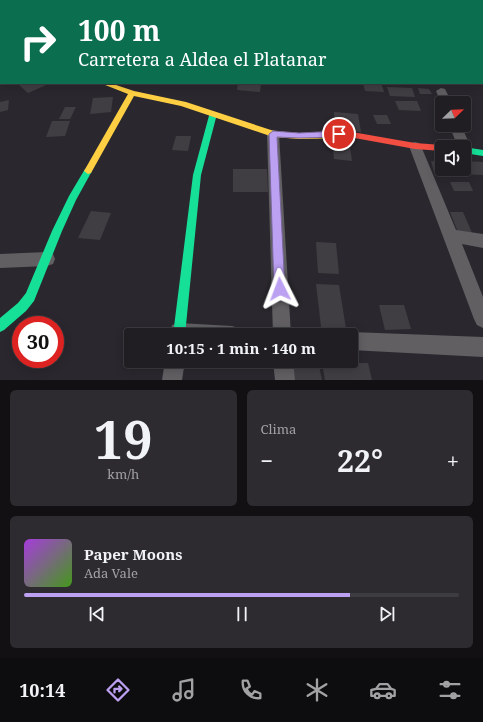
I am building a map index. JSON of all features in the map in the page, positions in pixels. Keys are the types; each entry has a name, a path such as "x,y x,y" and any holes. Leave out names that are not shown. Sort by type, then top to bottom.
{"street":[{"path":"106,84 132,93 183,104 273,134 299,136 339,134 415,146 435,147"},
{"path":"441,91 443,96"},
{"path":"0,326 22,307 30,296 72,199 132,93"},
{"path":"180,328 197,175 213,114"},
{"path":"273,134 282,328"},
{"path":"415,146 483,319"},
{"path":"471,151 483,153"},
{"path":"451,236 483,241"},
{"path":"0,261 47,259"},
{"path":"358,341 483,348"},
{"path":"172,380 174,368"},
{"path":"284,368 285,380"}],"building":[{"path":"18,84 46,85 28,93"},
{"path":"238,84 261,84 260,92 237,90"},
{"path":"363,84 381,84 384,92 365,91"},
{"path":"387,87 412,88 415,97 390,96"},
{"path":"418,88 429,89 432,94 420,94"},
{"path":"113,97 111,112 90,114 93,98"},
{"path":"9,100 8,110 0,112 0,102"},
{"path":"395,101 417,101 421,111 399,110"},
{"path":"65,107 76,107 70,119 59,119"},
{"path":"334,112 358,114 361,132 335,130"},
{"path":"373,115 387,115 391,124 377,124"},
{"path":"52,121 70,121 65,136 46,137"},
{"path":"176,136 191,136 188,151 172,150"},
{"path":"333,147 350,148 352,161 334,159"},
{"path":"431,161 435,161 434,172"},
{"path":"471,161 483,162 483,175 471,174"},
{"path":"233,169 267,169 268,192 233,192"},
{"path":"450,182 469,182 473,191 454,191"},
{"path":"91,211 111,213 100,240 78,238"},
{"path":"450,212 463,212 473,235 459,235"},
{"path":"316,242 336,243 339,274 318,273"},
{"path":"316,284 339,285 346,328 321,328"},
{"path":"379,305 404,305 411,329 385,330"},
{"path":"358,363 368,363 372,380 325,380 323,368 358,368"},
{"path":"288,368 319,368 322,380 290,380"}],"traffic: fast":[{"path":"180,328 197,175 213,114"},
{"path":"471,151 483,153"},
{"path":"0,326 22,307 30,297 57,231 72,199 88,171"}],"traffic: slow":[{"path":"106,84 132,93 183,104 273,134 299,136 352,135"},
{"path":"88,171 132,93"}],"traffic: jam":[{"path":"352,135 415,146 435,147"}],"route":[{"path":"280,289 273,134 288,136 339,134"}]}
